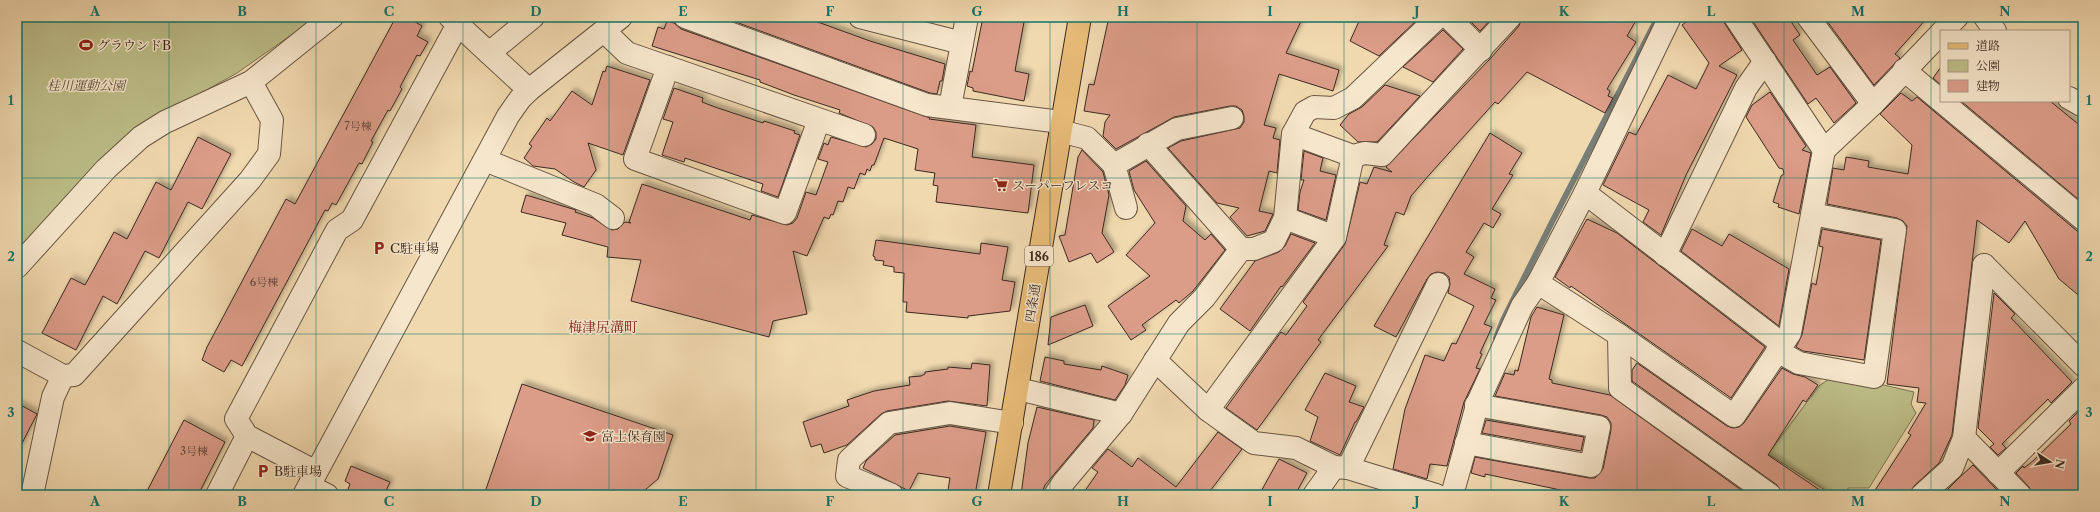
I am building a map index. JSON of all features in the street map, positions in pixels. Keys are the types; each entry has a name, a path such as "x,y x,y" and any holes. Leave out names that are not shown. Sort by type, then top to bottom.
{"main road":[{"name":"四条通","path":"999,495 1018,389 1060,127 1080,17"}],"street":[{"path":"17,267 106,168 141,137 165,122 251,82 332,17"},
{"path":"489,52 533,17"},
{"path":"529,90 454,21 352,220 337,230 236,419 247,436 314,487 508,116 520,99 529,90 620,17"},
{"path":"685,17 927,105 950,107 1060,127 1087,138 1114,165 1126,208"},
{"path":"860,17 962,43"},
{"path":"950,107 967,17"},
{"path":"1055,495 1063,483 1122,414 1179,323 1204,298 1242,249 1254,248 1274,241 1285,218 1293,134 1305,112 1314,107 1334,108 1353,98 1438,17"},
{"path":"1448,17 1481,50"},
{"path":"1293,134 1353,156 1365,153 1382,156 1510,17"},
{"path":"1452,495 1476,405 1522,306 1538,283 1670,17"},
{"path":"1735,17 1824,150"},
{"path":"1808,17 1873,104"},
{"path":"1944,30 1957,17"},
{"path":"1985,17 1993,30"},
{"path":"604,31 627,53 864,135"},
{"path":"1538,283 1619,335 1734,416 1790,333 1824,150 1873,104 1940,34"},
{"path":"1665,255 1746,88 1765,61"},
{"path":"668,67 636,159 785,213 819,120"},
{"path":"1904,70 1940,99"},
{"path":"17,351 63,376 74,375 250,180 269,154 272,120 251,82"},
{"path":"2070,99 2083,106"},
{"path":"1944,102 2081,213"},
{"path":"1114,165 1148,144 1177,129 1232,118"},
{"path":"1148,144 1242,249"},
{"path":"1208,410 1335,237 1353,156"},
{"path":"485,160 596,205 613,218"},
{"path":"1584,193 1665,255 1779,348 1799,362 1874,377 1895,230 1812,214"},
{"path":"1285,218 1335,237"},
{"path":"1922,495 1952,468 1964,438 1984,264 2083,365"},
{"path":"1314,495 1341,468 1438,284"},
{"path":"1619,335 1620,388 1770,495"},
{"path":"1155,360 1208,410 1254,443 1296,448 1341,468 1436,495"},
{"path":"32,495 53,397 63,376"},
{"path":"1018,389 1122,414"},
{"path":"1998,473 2083,389"},
{"path":"1466,443 1591,466 1599,427 1476,405"},
{"path":"892,495 847,476 849,460 889,423 950,413 1012,423"},
{"path":"217,495 247,436"},
{"path":"1964,438 2020,495"}],"green space":[{"name":"桂川運動公園","path":"17,17 317,17 237,73 135,130 17,259"},
{"path":"1836,374 1914,392 1911,404 1916,413 1869,488 1848,488 1847,495 1833,495 1768,454 1819,386"}],"building":[{"path":"396,17 407,17 422,26 417,36 428,42 420,56 417,55 400,87 402,89 390,111 388,110 371,141 373,142 362,164 359,163 336,205 332,203 328,211 325,210 242,366 231,360 224,372 202,360 207,347 286,199 295,204"},
{"path":"722,17 804,17 870,41 945,64 942,81 940,81 937,94 930,93"},
{"path":"983,17 1021,17 1020,21 1024,22 1015,71 1029,74 1024,101 973,91 973,88 967,86 970,71 972,72"},
{"path":"1109,17 1303,17 1286,53 1339,70 1333,91 1279,74 1264,125 1276,128 1273,138 1280,140 1277,173 1269,171 1259,211 1273,214 1265,231 1247,236 1230,217 1239,208 1217,203 1168,148 1181,141 1240,128 1244,122 1244,116 1242,110 1236,106 1174,117 1116,149 1103,136 1105,122 1110,115 1084,111 1089,84 1094,85"},
{"path":"1361,17 1415,17 1418,19 1379,56 1350,41"},
{"path":"1466,17 1493,17 1480,31"},
{"path":"1522,17 1638,17 1627,36 1636,42 1607,89 1610,91 1608,96 1613,98 1605,113 1527,72 1498,104 1495,102 1411,196 1404,215 1396,212 1384,245 1388,246 1318,340 1321,342 1257,430 1226,408 1281,332 1286,335 1307,306 1303,302 1345,244 1360,182 1367,184 1374,167 1392,172 1386,167 1490,59 1519,26"},
{"path":"1693,17 1723,17 1725,24 1742,50 1719,66 1737,75 1686,175 1661,235 1643,222 1649,210 1603,185 1629,132 1636,135 1668,75 1696,89 1709,63 1682,25"},
{"path":"1750,17 1788,17 1800,35 1793,40 1817,75 1830,67 1856,103 1834,123 1816,98 1808,104"},
{"path":"1824,17 1928,17 1895,54 1900,58 1874,85"},
{"path":"667,21 674,23 681,29 930,118 929,119 976,125 972,157 1034,165 1028,213 936,202 938,186 933,185 935,173 915,170 918,149 884,138 874,165 872,165 870,171 867,169 865,175 860,173 854,189 848,187 843,202 838,201 833,215 831,214 829,219 824,217 807,256 793,251 807,314 773,321 769,337 631,301 641,260 607,257 608,247 562,235 566,223 521,212 526,195 576,210 575,212 593,218 612,230 618,229 625,222 631,223 629,222 642,184 750,220 752,215 787,225 793,223 797,218 806,192 816,195 828,162 818,159 824,143 828,145 831,137 866,147 872,144 876,139 876,132 873,127 839,113 840,110 794,95 760,82 760,80 652,46 658,27 664,29"},
{"path":"1443,30 1463,49 1433,82 1403,67"},
{"path":"607,66 650,80 623,155 588,143 596,170 584,187 555,169 533,166 524,158 532,146 529,144 547,118 550,121 572,91 592,105 603,71 605,72"},
{"path":"1940,68 1940,84 1933,78"},
{"path":"1385,85 1420,96 1377,142 1358,142 1340,125 1349,114 1362,107"},
{"path":"674,88 703,98 702,102 715,107 763,123 764,121 795,131 794,133 800,135 778,197 761,191 763,184 685,158 684,162 662,155 673,122 663,119"},
{"path":"1770,92 1806,146 1802,150 1811,153 1799,214 1778,207 1779,204 1773,202 1781,176 1784,174 1783,169 1779,168 1746,117 1752,105"},
{"path":"1901,93 1912,101 1917,97 2083,236 2083,299 2059,279 2025,221 2009,243 1977,220 1952,435 1939,463 1914,486 1910,495 1872,495 1911,435 1908,433 1926,403 1917,402 1919,388 1887,384 1907,226 1903,221 1897,218 1827,204 1833,168 1844,170 1846,157 1869,161 1868,167 1908,174 1912,145 1880,114"},
{"path":"1962,102 2051,102 2083,128 2083,193 2078,199"},
{"path":"1490,133 1522,153 1509,174 1513,175 1492,209 1501,214 1493,228 1484,223 1466,252 1474,257 1464,274 1495,289 1491,298 1496,300 1484,324 1492,327 1480,353 1482,354 1476,368 1480,369 1464,402 1447,466 1430,464 1427,479 1393,469 1405,409 1425,355 1444,361 1452,343 1456,344 1474,306 1448,293 1450,284 1449,277 1444,273 1437,272 1431,274 1427,279 1396,337 1374,326"},
{"path":"198,137 231,154 202,209 188,202 159,258 145,251 117,304 103,296 76,350 42,333 71,278 85,285 114,232 127,239 156,182 171,190"},
{"path":"1082,150 1103,172 1109,195 1102,233 1114,252 1097,263 1091,253 1069,262 1059,236 1065,235 1078,157"},
{"path":"1304,151 1323,158 1320,171 1336,175 1326,220 1298,210 1300,192 1304,180 1301,180"},
{"path":"1146,161 1186,206 1183,221 1205,240 1211,234 1225,250 1193,291 1179,303 1176,300 1142,325 1146,330 1131,340 1108,306 1150,276 1126,255 1155,223 1134,190 1129,171"},
{"path":"1587,219 1617,233 1765,347 1731,398 1571,286 1570,288 1555,277"},
{"path":"1692,229 1722,246 1729,234 1789,269 1779,326 1681,251"},
{"path":"1822,229 1881,240 1864,360 1803,351 1796,347 1802,335 1812,283 1816,285 1823,247 1819,246"},
{"path":"1291,234 1315,243 1282,287 1281,286 1250,331 1220,309 1255,261 1279,252 1285,246"},
{"path":"876,240 980,254 981,243 1008,247 1002,280 1015,282 1010,311 968,316 968,318 906,312 907,302 903,302 904,273 894,272 894,267 883,265 884,261 875,260 875,257 873,256"},
{"path":"1994,293 2015,314 2011,318 2072,382 2051,403 2048,399 2002,444 2006,448 1998,455 1990,447 1994,444 1978,428"},
{"path":"1085,305 1093,326 1048,345 1051,317"},
{"path":"1537,307 1564,315 1549,379 1552,380 1552,383 1610,395 1748,495 1584,495 1485,474 1485,477 1471,473 1475,457 1589,478 1595,478 1603,469 1611,430 1611,423 1607,417 1495,396 1505,373 1514,375 1515,370 1518,371 1531,317"},
{"path":"1045,357 1064,361 1064,364 1101,370 1102,366 1128,375 1125,385 1115,400 1040,381"},
{"path":"972,363 990,365 987,406 948,401 887,411 881,414 847,445 824,453 821,444 811,447 803,422 849,406 847,400 874,391 910,385 909,377 921,376 925,374 925,372 948,369 948,367 971,369"},
{"path":"1637,363 1727,426 1733,428 1739,427 1744,423 1782,368 1793,374 1805,377 1818,385 1806,402 1803,400 1768,455 1827,495 1782,495 1777,485 1632,381 1632,370"},
{"path":"1325,373 1356,386 1349,402 1364,407 1355,422 1340,455 1310,441 1318,417 1305,410"},
{"path":"522,384 673,435 658,479 639,495 484,495"},
{"path":"17,403 37,414 17,453"},
{"path":"1037,407 1094,420 1093,428 1045,485 1041,495 1021,495 1028,443"},
{"path":"2083,407 2083,495 2032,495 2029,487 2016,473 2023,466 2024,468 2033,461 2071,424 2069,421"},
{"path":"184,420 225,442 198,495 145,495"},
{"path":"1486,420 1584,437 1581,451 1482,433"},
{"path":"950,426 986,432 975,495 953,495 954,491 948,490 950,478 918,473 909,491 863,468 866,461 895,435"},
{"path":"1218,432 1242,449 1207,495 1082,495 1098,472 1092,468 1108,449 1132,467 1138,458 1176,487"},
{"path":"1279,459 1307,473 1295,495 1259,495"},
{"path":"1973,465 2002,495 1942,495 1960,477"},
{"path":"351,466 390,482 384,495 346,495 350,484 345,481"}],"waterway":[{"path":"1496,338 1503,320 1552,222 1658,17"}],"place":[{"name":"グラウンドB","path":"86,45"},
{"name":"スーパーフレスコ","path":"1001,185"},
{"name":"C駐車場","path":"379,248"},
{"name":"富士保育園","path":"590,436"},
{"name":"B駐車場","path":"263,471"}],"district":[{"name":"梅津尻溝町","path":"603,327"}]}
